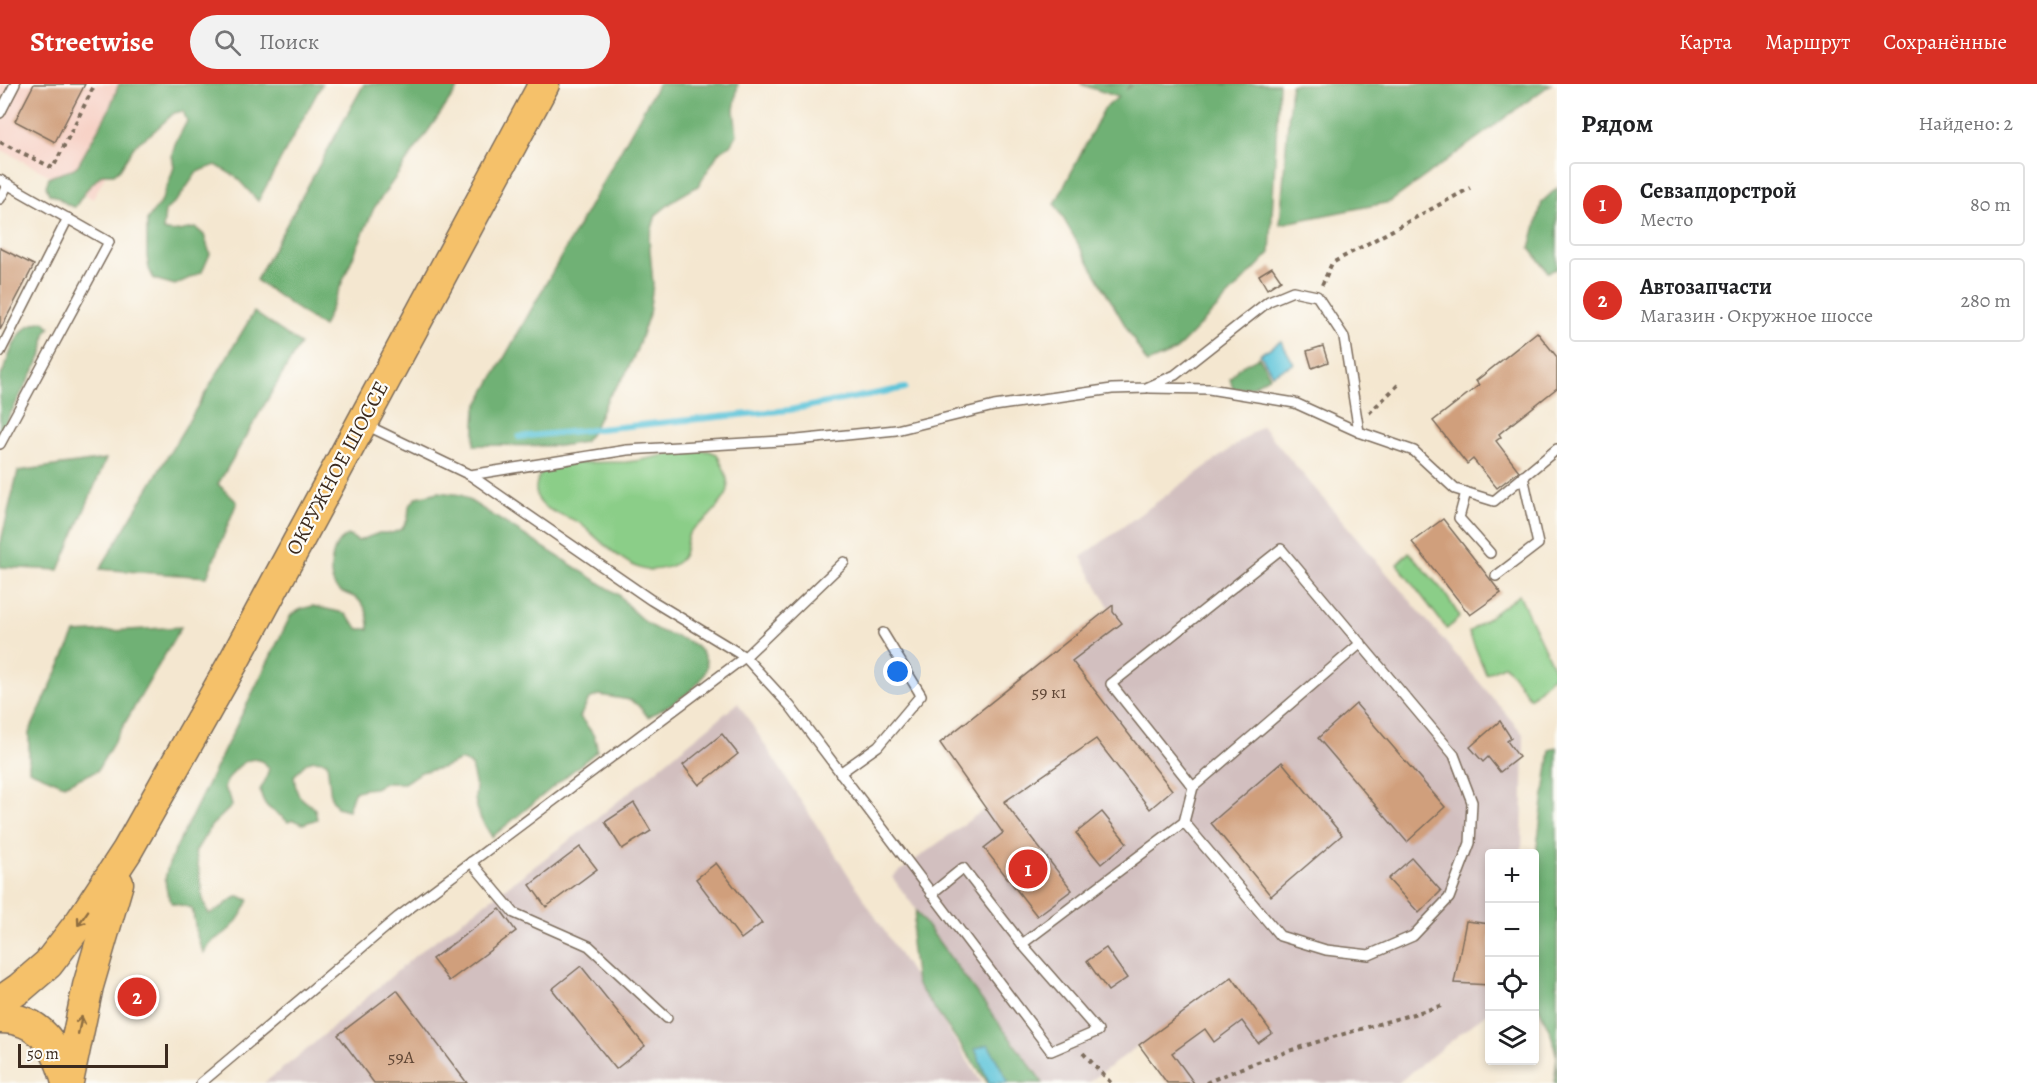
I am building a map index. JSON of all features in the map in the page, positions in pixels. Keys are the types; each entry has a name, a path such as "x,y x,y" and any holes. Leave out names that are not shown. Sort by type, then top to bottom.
{"main road":[{"name":"ОКРУЖНОЕ ШОССЕ","path":"0,1002 48,964 81,921 127,851 235,659 544,84"},
{"name":"ОКРУЖНОЕ ШОССЕ","path":"67,1082 88,987 127,851"},
{"name":"ОКРУЖНОЕ ШОССЕ","path":"0,1018 24,1021 44,1032 56,1051 67,1082"}],"lane":[{"path":"0,113 15,84"},
{"path":"0,199 4,182 110,242 0,444"},
{"path":"0,352 68,218"},
{"path":"1146,388 1175,375 1269,302 1293,291 1317,296 1344,337 1359,432"},
{"path":"470,475 627,450 797,440 896,430 994,406 1112,389 1146,388 1209,389 1295,403 1359,432 1414,452 1455,489 1494,501 1557,448"},
{"path":"361,423 470,475 651,600 746,657 790,706 930,894 1051,1051 1098,1031 1022,944 963,868 930,894"},
{"path":"1496,576 1538,544 1523,476"},
{"path":"1466,492 1459,518 1490,553"},
{"path":"1184,822 1280,936 1326,950 1369,955 1413,936 1449,898 1470,843 1472,802 1454,755 1281,549 1111,684 1193,787"},
{"path":"201,1083 398,917 746,657 844,562"},
{"path":"840,773 879,746 921,695 883,633"},
{"path":"1022,944 1184,822 1193,787 1361,643"},
{"path":"471,862 514,913 589,946 667,1018"}],"path":[{"path":"0,142 53,168 95,84"},
{"path":"1317,296 1332,263 1470,188"},
{"path":"1366,416 1398,385"},
{"path":"1206,1083 1324,1041 1442,1006"},
{"path":"1072,1042 1111,1083"}],"shaded area":[{"path":"0,84 152,84 93,199 0,149"},
{"path":"1262,426 1524,735 1522,849 1485,849 1485,1014 1398,1083 1167,1083 1139,1045 1088,1083 1044,1083 892,877 986,808 940,743 1109,607 1081,557"},
{"path":"738,703 982,1083 264,1083 305,1051 417,954 578,834"}],"green space":[{"path":"119,84 322,84 258,201 236,177 216,165 197,172 179,198 165,211 163,230 196,228 204,235 210,254 202,272 175,285 154,279 149,269 147,220 161,202 174,167 172,155 175,144 187,121 183,111 174,113 135,145 120,169 114,174 102,174 87,189 75,207 49,194 46,186 49,178 78,165 109,110"},
{"path":"364,84 461,84 374,208 323,327 256,280"},
{"path":"658,84 738,84 734,110 737,135 730,145 719,152 698,186 677,198 656,215 649,239 653,284 649,314 636,352 625,375 609,396 592,432 584,442 560,446 474,445 476,408"},
{"path":"1080,84 1131,84 1126,90 1134,84 1279,84 1270,253 1175,351 1147,363 1055,204 1104,109 1118,97"},
{"path":"1291,84 1551,84 1390,202 1280,224"},
{"path":"1557,188 1557,269 1548,272 1530,248 1542,202"},
{"path":"254,312 300,344 218,484 237,502 207,577 100,569"},
{"path":"44,321 50,327 45,334 43,353 0,433 0,378 20,335 34,323"},
{"path":"1259,357 1270,376 1252,387 1233,389 1230,379 1238,368"},
{"path":"693,450 717,454 727,478 728,489 709,516 690,532 682,558 668,567 648,570 631,564 613,552 581,524 546,507 537,496 536,484 539,476 552,467 595,462 626,462"},
{"path":"106,459 59,570 0,567 0,545 18,471"},
{"path":"439,492 461,495 619,595 648,624 694,645 706,660 706,670 701,680 692,690 648,717 639,706 630,700 599,695 589,699 580,717 594,736 597,751 492,837 479,816 471,765 461,760 442,768 421,772 404,783 384,783 375,788 354,792 348,810 337,807 331,797 327,762 311,761 294,776 298,793 315,809 317,819 303,824 293,820 288,822 267,807 260,790 269,768 262,761 255,759 243,763 233,772 224,788 230,797 232,806 211,826 195,852 203,899 209,914 239,896 249,900 236,922 229,930 210,943 204,953 197,937 192,908 172,903 168,895 165,882 167,869 291,615 313,606 344,613 359,629 369,629 364,606 354,597 337,589 332,579 331,567 337,544 348,535 358,541 379,533 392,533 402,529 408,519 409,506 417,497"},
{"path":"1409,552 1444,592 1460,617 1447,629 1397,564"},
{"path":"1519,595 1556,673 1530,698 1505,665 1486,674 1469,632"},
{"path":"181,627 97,771 64,785 29,770 29,733 75,633"},
{"path":"1557,747 1557,1057 1551,1034 1539,1008 1539,849 1537,849 1550,750"},
{"path":"916,911 1043,1083 988,1083 916,983 911,942"},
{"path":"1557,1057 1557,1083 1554,1083"}],"water":[{"path":"1281,341 1294,364 1272,374 1260,354"},
{"path":"988,1044 1009,1083 989,1083 975,1049"}],"building":[{"path":"34,84 85,84 55,142 15,121"},
{"path":"0,248 34,265 0,330"},
{"path":"1272,267 1281,280 1267,289 1259,275"},
{"path":"1537,332 1557,357 1557,388 1499,434 1501,437 1496,441 1519,471 1497,488 1473,459 1467,464 1433,421 1479,385 1476,381"},
{"path":"1323,346 1328,362 1312,368 1307,351"},
{"path":"1443,519 1501,593 1470,615 1412,542"},
{"path":"1113,605 1113,612 1122,623 1072,661 1172,790 1150,809 1096,739 1004,802 1072,890 1037,916 984,848 1003,833 940,743"},
{"path":"1356,704 1445,807 1407,842 1318,738"},
{"path":"1500,721 1511,738 1507,741 1519,757 1500,772 1488,757 1483,762 1470,747"},
{"path":"722,734 738,754 699,785 683,765"},
{"path":"1282,762 1342,835 1271,896 1211,823"},
{"path":"634,803 651,831 622,849 605,822"},
{"path":"1102,812 1127,843 1101,864 1076,833"},
{"path":"580,847 597,869 546,907 530,885"},
{"path":"1412,858 1441,891 1419,913 1388,879"},
{"path":"716,863 762,923 741,939 696,879"},
{"path":"500,909 516,931 449,981 432,959"},
{"path":"1466,921 1485,923 1485,985 1454,983"},
{"path":"1106,948 1127,978 1108,991 1087,961"},
{"path":"581,966 645,1046 616,1069 552,989"},
{"path":"1232,977 1272,1033 1258,1043 1242,1021 1214,1042 1205,1029 1172,1053 1194,1083 1167,1083 1139,1045"},
{"path":"397,990 467,1083 374,1083 338,1035"}],"waterway":[{"path":"519,437 789,410 905,388"}],"place":[{"name":"Севзапдорстрой","path":"1028,869"},
{"name":"Автозапчасти","path":"137,997"}]}
